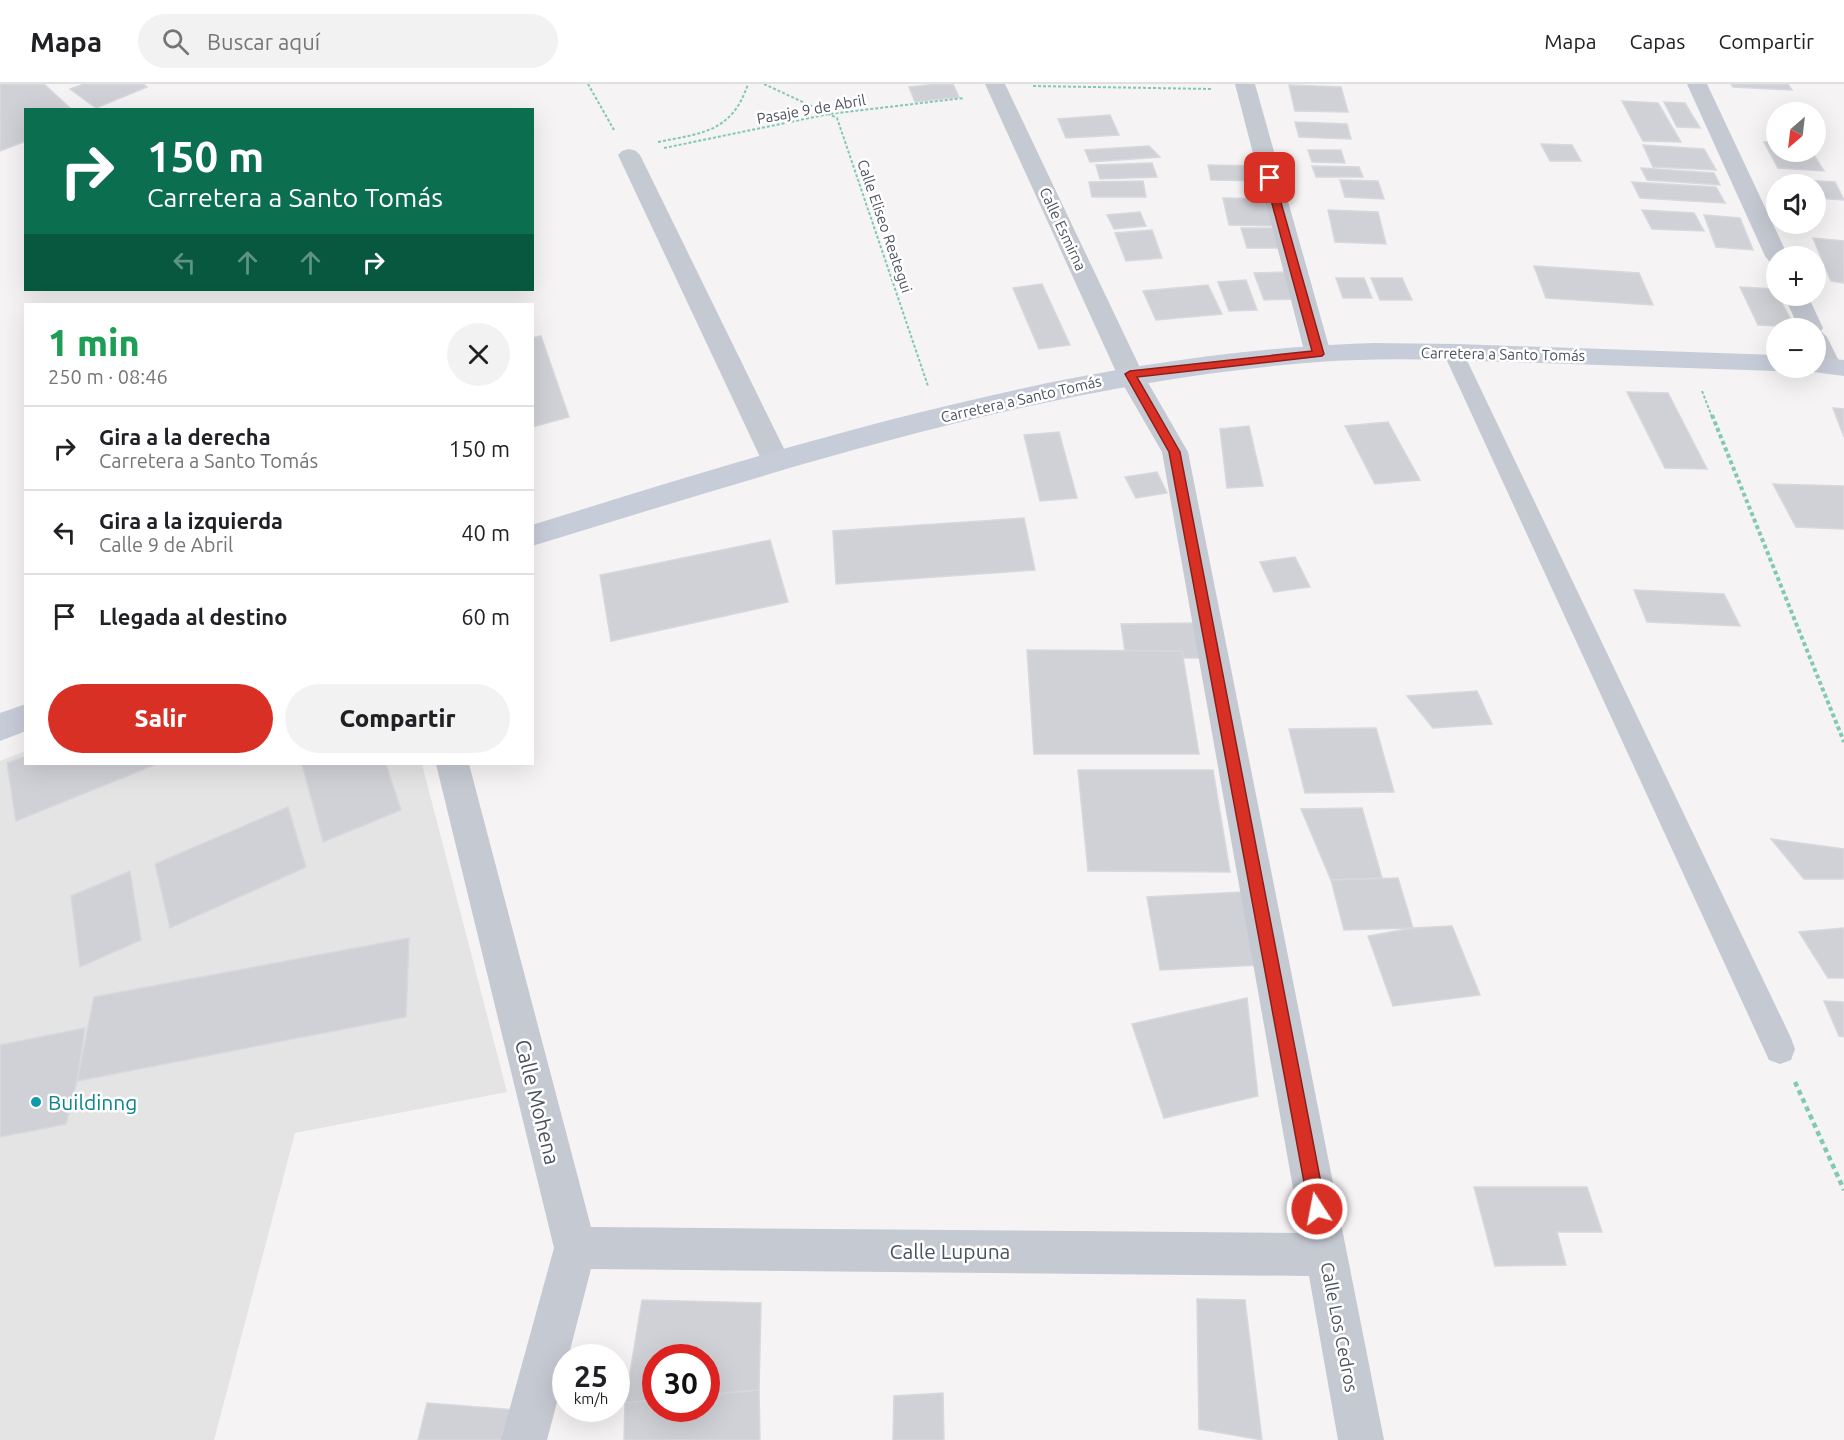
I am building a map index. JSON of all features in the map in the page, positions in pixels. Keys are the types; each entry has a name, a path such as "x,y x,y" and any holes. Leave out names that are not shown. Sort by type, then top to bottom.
{"street":[{"path":"1697,84 1773,246"},
{"path":"1245,87 1318,354"},
{"name":"Calle Esmirna","path":"997,88 1130,374"},
{"path":"627,152 775,459"},
{"name":"Carretera a Santo Tomás","path":"534,535 775,459 1014,399 1130,374 1318,354 1453,352 1766,363"},
{"name":"Calle Los Cedros","path":"1130,374 1175,452 1361,1440"},
{"path":"0,727 24,718"},
{"name":"Calle Mohena","path":"452,765 575,1248 524,1440"},
{"name":"Calle Lupuna","path":"575,1248 1326,1255"}],"lane":[{"path":"1453,352 1779,1049"}],"path":[{"path":"588,84 627,152 710,131 727,123 745,95 748,84"},
{"path":"764,84 829,114"},
{"name":"Pasaje 9 de Abril","path":"627,152 829,114 997,88 1245,87"},
{"name":"Calle Eliseo Reategui","path":"829,114 837,118 939,418"},
{"path":"1690,360 1844,742"},
{"path":"1779,1049 1844,1190"}],"shaded area":[{"path":"24,751 24,765 422,765 507,1092 295,1133 214,1440 0,1440 0,761"}],"building":[{"path":"0,84 44,84 70,108 24,108 24,142 0,151"},
{"path":"84,84 143,84 147,87 96,108 70,89"},
{"path":"953,84 959,97 915,102 909,87"},
{"path":"1731,84 1788,84 1792,90 1733,87"},
{"path":"1289,85 1341,87 1348,112 1295,111"},
{"path":"1622,101 1658,103 1681,142 1643,141"},
{"path":"1664,102 1685,103 1700,128 1677,127"},
{"path":"1110,115 1119,135 1066,138 1058,119"},
{"path":"1295,122 1347,124 1351,139 1299,137"},
{"path":"1541,144 1572,145 1581,161 1550,161"},
{"path":"1643,145 1704,149 1716,170 1653,167"},
{"path":"1149,146 1160,157 1090,162 1085,150"},
{"path":"1308,150 1341,150 1345,163 1312,162"},
{"path":"1775,162 1818,162 1824,171 1778,168"},
{"path":"1152,163 1157,177 1100,179 1096,165"},
{"path":"1208,165 1270,166 1274,181 1211,180"},
{"path":"1312,166 1359,167 1363,177 1316,177"},
{"path":"1641,168 1714,173 1720,185 1647,180"},
{"path":"1340,180 1378,181 1384,199 1345,197"},
{"path":"1143,181 1146,197 1092,197 1089,182"},
{"path":"1632,182 1716,187 1725,203 1640,198"},
{"path":"1826,182 1835,182 1844,200 1826,199"},
{"path":"1223,198 1278,199 1285,226 1229,225"},
{"path":"1328,210 1378,212 1386,244 1335,242"},
{"path":"1642,210 1694,213 1704,231 1652,229"},
{"path":"1140,212 1146,226 1114,229 1107,215"},
{"path":"1704,215 1740,218 1753,250 1716,247"},
{"path":"1241,228 1284,228 1291,248 1247,248"},
{"path":"1152,230 1162,258 1126,261 1115,233"},
{"path":"1813,238 1844,241 1844,283 1831,281 1826,269 1826,246 1816,246"},
{"path":"1534,266 1639,273 1653,305 1546,298"},
{"path":"1287,272 1297,299 1264,300 1254,273"},
{"path":"1336,278 1364,278 1372,298 1343,298"},
{"path":"1371,278 1402,278 1412,300 1380,300"},
{"path":"1246,280 1257,310 1229,311 1218,282"},
{"path":"1042,284 1070,345 1039,349 1013,288"},
{"path":"1208,285 1222,314 1156,320 1143,291"},
{"path":"1740,287 1766,289 1766,306 1783,306 1790,318 1766,318 1766,325 1758,325"},
{"path":"541,336 569,417 534,426 534,338"},
{"path":"1627,392 1668,393 1707,469 1665,468"},
{"path":"1833,408 1844,409 1844,437"},
{"path":"1388,422 1420,480 1375,484 1345,426"},
{"path":"1249,426 1263,486 1227,488 1220,429"},
{"path":"1059,432 1077,498 1040,501 1024,435"},
{"path":"1157,472 1167,493 1136,498 1125,477"},
{"path":"1773,484 1844,486 1844,529 1796,527"},
{"path":"1024,518 1035,570 836,584 833,531"},
{"path":"770,540 788,602 611,641 600,575"},
{"path":"1295,557 1310,587 1274,592 1260,562"},
{"path":"1634,590 1724,594 1740,626 1647,622"},
{"path":"1195,623 1202,658 1126,658 1121,624"},
{"path":"1027,650 1182,651 1199,754 1034,754"},
{"path":"1477,691 1492,724 1433,728 1407,696"},
{"path":"1376,728 1394,792 1305,793 1289,729"},
{"path":"24,757 24,765 155,765 16,821 7,763"},
{"path":"302,765 386,765 401,810 323,842"},
{"path":"1078,770 1213,770 1230,872 1088,871"},
{"path":"288,807 306,867 170,928 155,864"},
{"path":"1362,808 1382,878 1331,880 1301,809"},
{"path":"1771,839 1844,849 1844,879 1804,879"},
{"path":"130,871 141,940 80,967 71,896"},
{"path":"1398,878 1413,928 1344,930 1331,880"},
{"path":"1242,892 1259,965 1160,970 1147,897"},
{"path":"1452,926 1480,995 1393,1006 1368,936 1413,928"},
{"path":"1844,928 1844,978 1828,978 1799,932"},
{"path":"409,938 406,1017 77,1081 94,997"},
{"path":"1247,998 1258,1096 1164,1118 1132,1024"},
{"path":"1824,1001 1844,1002 1844,1037 1839,1036"},
{"name":"Buildinng","path":"85,1028 77,1081 66,1124 0,1137 0,1045"},
{"path":"1474,1187 1587,1187 1602,1232 1557,1232 1566,1265 1495,1266"},
{"path":"1197,1299 1245,1300 1262,1440 1199,1429"},
{"path":"642,1300 761,1303 759,1390 720,1394 720,1344 642,1344 642,1401 630,1403 630,1373"},
{"path":"759,1390 760,1440 624,1440 624,1422 630,1422 630,1403 642,1401 642,1422 720,1422 720,1394"},
{"path":"943,1393 944,1440 893,1440 894,1396"},
{"path":"427,1403 517,1410 510,1440 418,1440"}],"place":[{"name":"Buildinng","path":"36,1102"}],"route":[{"path":"1270,178 1318,354 1130,374 1175,452 1317,1209"}]}
